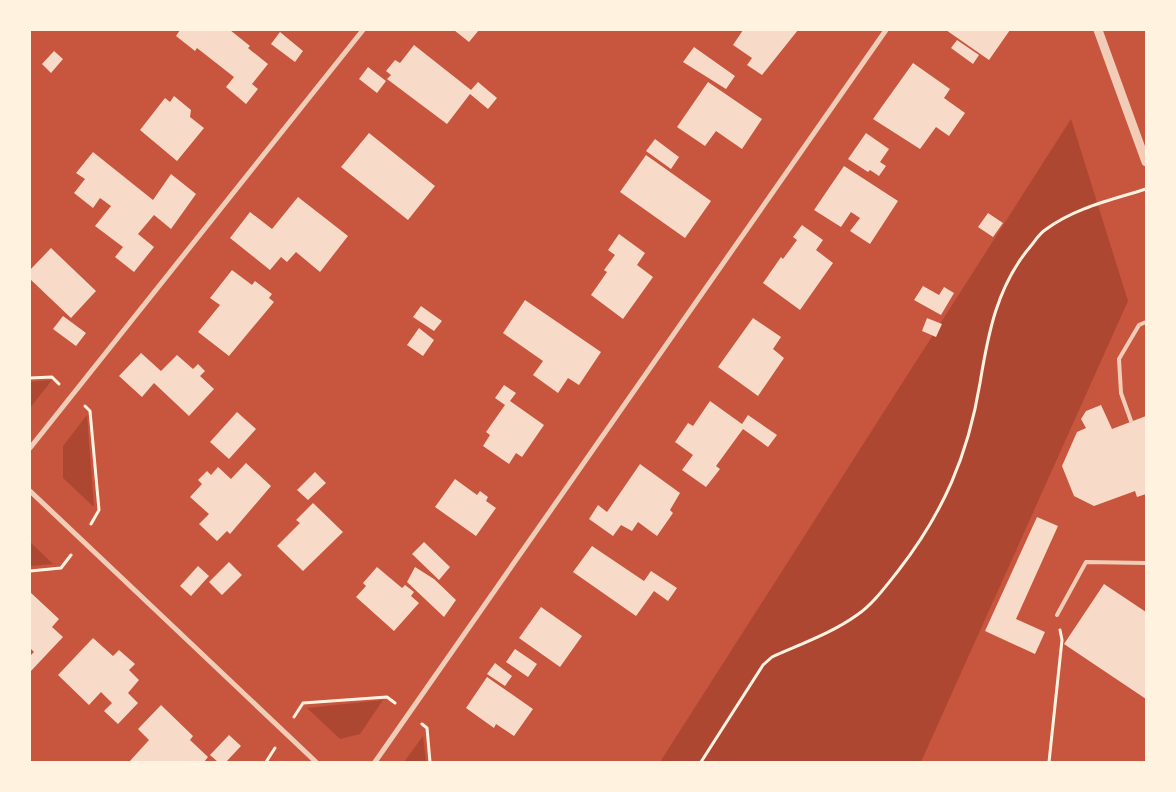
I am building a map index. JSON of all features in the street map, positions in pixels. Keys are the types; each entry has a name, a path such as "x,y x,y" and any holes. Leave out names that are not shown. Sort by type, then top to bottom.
{"street":[{"path":"30,448 363,30"},
{"path":"375,762 886,30"},
{"path":"1098,30 1146,162"},
{"path":"30,491 316,762"}],"lane":[{"path":"1131,422 1121,393 1119,359 1139,325 1146,322"},
{"path":"1057,615 1086,562 1146,563"}],"path":[{"path":"701,762 763,665 772,657 843,625 859,614 893,578 931,526 954,479 965,447 993,314 1007,282 1023,254 1044,230 1074,212 1146,189"},
{"path":"30,570 61,568 82,540 99,510 90,410"},
{"path":"1049,762 1062,640 1057,615"},
{"path":"266,762 303,703 386,697 427,728 430,762"}],"shaded area":[{"path":"1071,119 1128,301 921,762 660,762"},
{"path":"52,380 30,408 30,382"},
{"path":"87,415 94,507 63,478 63,446"},
{"path":"30,542 53,564 30,566"},
{"path":"383,700 360,734 340,739 307,708"},
{"path":"423,736 426,762 404,762"}],"building":[{"path":"180,30 230,30 268,64 252,84 258,89 246,104 226,87 234,77 197,48 195,51 176,36"},
{"path":"454,30 479,30 469,42"},
{"path":"743,30 798,30 762,75 747,65 752,58 733,45"},
{"path":"946,30 1010,30 989,60"},
{"path":"280,32 303,51 295,62 271,44"},
{"path":"957,40 979,55 973,64 951,48"},
{"path":"414,45 471,90 478,82 497,98 488,109 470,94 447,124 387,79 391,75 386,71 395,60 400,63"},
{"path":"694,47 735,76 726,89 683,62"},
{"path":"54,51 63,59 51,73 42,64"},
{"path":"913,63 950,89 944,98 965,113 949,136 936,127 920,149 873,119"},
{"path":"368,67 386,81 377,93 359,79"},
{"path":"708,82 762,119 742,149 716,131 705,146 677,127"},
{"path":"174,96 191,110 190,117 204,128 177,161 140,130 165,98 170,102"},
{"path":"369,133 435,186 408,220 341,167"},
{"path":"866,133 889,149 880,162 886,166 879,176 870,170 868,172 848,159"},
{"path":"655,139 679,157 671,169 646,151"},
{"path":"93,152 153,200 171,174 196,194 171,229 154,215 138,234 154,247 134,272 115,257 123,247 95,226 111,206 100,198 93,208 74,193 85,179 76,173"},
{"path":"646,155 711,201 685,238 620,192"},
{"path":"844,166 898,201 870,244 850,231 860,218 851,212 841,227 814,210"},
{"path":"298,197 348,236 320,272 296,252 287,262 281,257 270,270 230,238 250,212 272,229"},
{"path":"988,213 1003,223 993,237 978,227"},
{"path":"802,225 823,240 816,250 833,263 800,310 763,283 781,257 783,259 797,240 793,237"},
{"path":"619,234 645,253 637,265 653,277 623,319 591,295 607,272 604,270 615,255 608,250"},
{"path":"51,248 96,291 71,318 30,279 30,270"},
{"path":"232,270 252,285 255,281 272,294 269,298 274,302 229,356 198,332 220,305 210,298"},
{"path":"923,286 939,295 944,287 954,293 941,315 914,300"},
{"path":"525,300 601,352 579,385 568,378 558,393 533,375 543,361 503,333"},
{"path":"421,306 442,321 434,331 413,317"},
{"path":"63,316 86,333 76,346 53,329"},
{"path":"753,318 781,337 773,349 784,358 758,396 718,367"},
{"path":"927,318 942,324 936,337 922,331"},
{"path":"419,328 434,340 423,356 407,345"},
{"path":"141,353 161,371 177,355 193,369 198,364 205,371 200,376 214,389 189,416 154,383 142,397 119,376"},
{"path":"504,385 516,393 510,401 544,425 522,457 516,453 509,464 483,446 490,435 486,432 505,405 495,398"},
{"path":"710,401 742,424 748,415 777,435 768,447 743,429 716,466 720,469 706,487 682,470 693,455 675,442 688,423 693,426"},
{"path":"1101,405 1112,429 1146,416 1146,494 1137,497 1135,491 1094,506 1074,496 1062,466 1077,432 1086,428 1081,419 1086,411"},
{"path":"237,412 256,429 229,459 210,442"},
{"path":"246,463 271,486 230,534 227,531 217,541 199,524 209,514 190,497 202,484 198,480 207,471 211,475 218,467 231,479"},
{"path":"640,464 680,493 670,510 673,513 657,536 638,522 632,531 621,525 613,536 589,519 598,505 607,512"},
{"path":"315,472 326,483 308,500 297,490"},
{"path":"455,479 477,495 480,491 488,497 486,501 496,508 476,536 435,507"},
{"path":"313,503 343,532 303,571 277,546 300,523 296,520"},
{"path":"1037,517 1058,526 1016,619 1045,632 1035,654 985,631"},
{"path":"424,542 450,567 439,580 412,554"},
{"path":"592,546 644,581 651,571 677,588 668,601 654,591 636,616 573,572"},
{"path":"229,562 242,575 222,595 209,582"},
{"path":"198,566 209,576 191,596 180,586"},
{"path":"377,567 402,588 405,585 414,592 411,596 419,603 394,631 356,597 366,586 363,583"},
{"path":"415,567 434,579 456,600 444,617 407,582"},
{"path":"1104,584 1146,612 1146,699 1064,644"},
{"path":"30,592 59,619 52,627 63,637 30,672 30,656 34,652 30,648"},
{"path":"541,607 582,636 560,667 519,638"},
{"path":"93,638 113,656 119,650 135,664 129,670 139,680 128,693 138,703 118,724 104,711 112,703 101,692 89,705 58,675"},
{"path":"515,649 537,664 528,677 506,662"},
{"path":"495,663 512,676 505,686 487,674"},
{"path":"487,677 533,709 514,736 496,724 494,728 466,708"},
{"path":"161,705 193,736 190,740 208,757 204,762 129,762 149,740 138,729"},
{"path":"229,735 241,746 226,762 218,762 210,755"}]}
